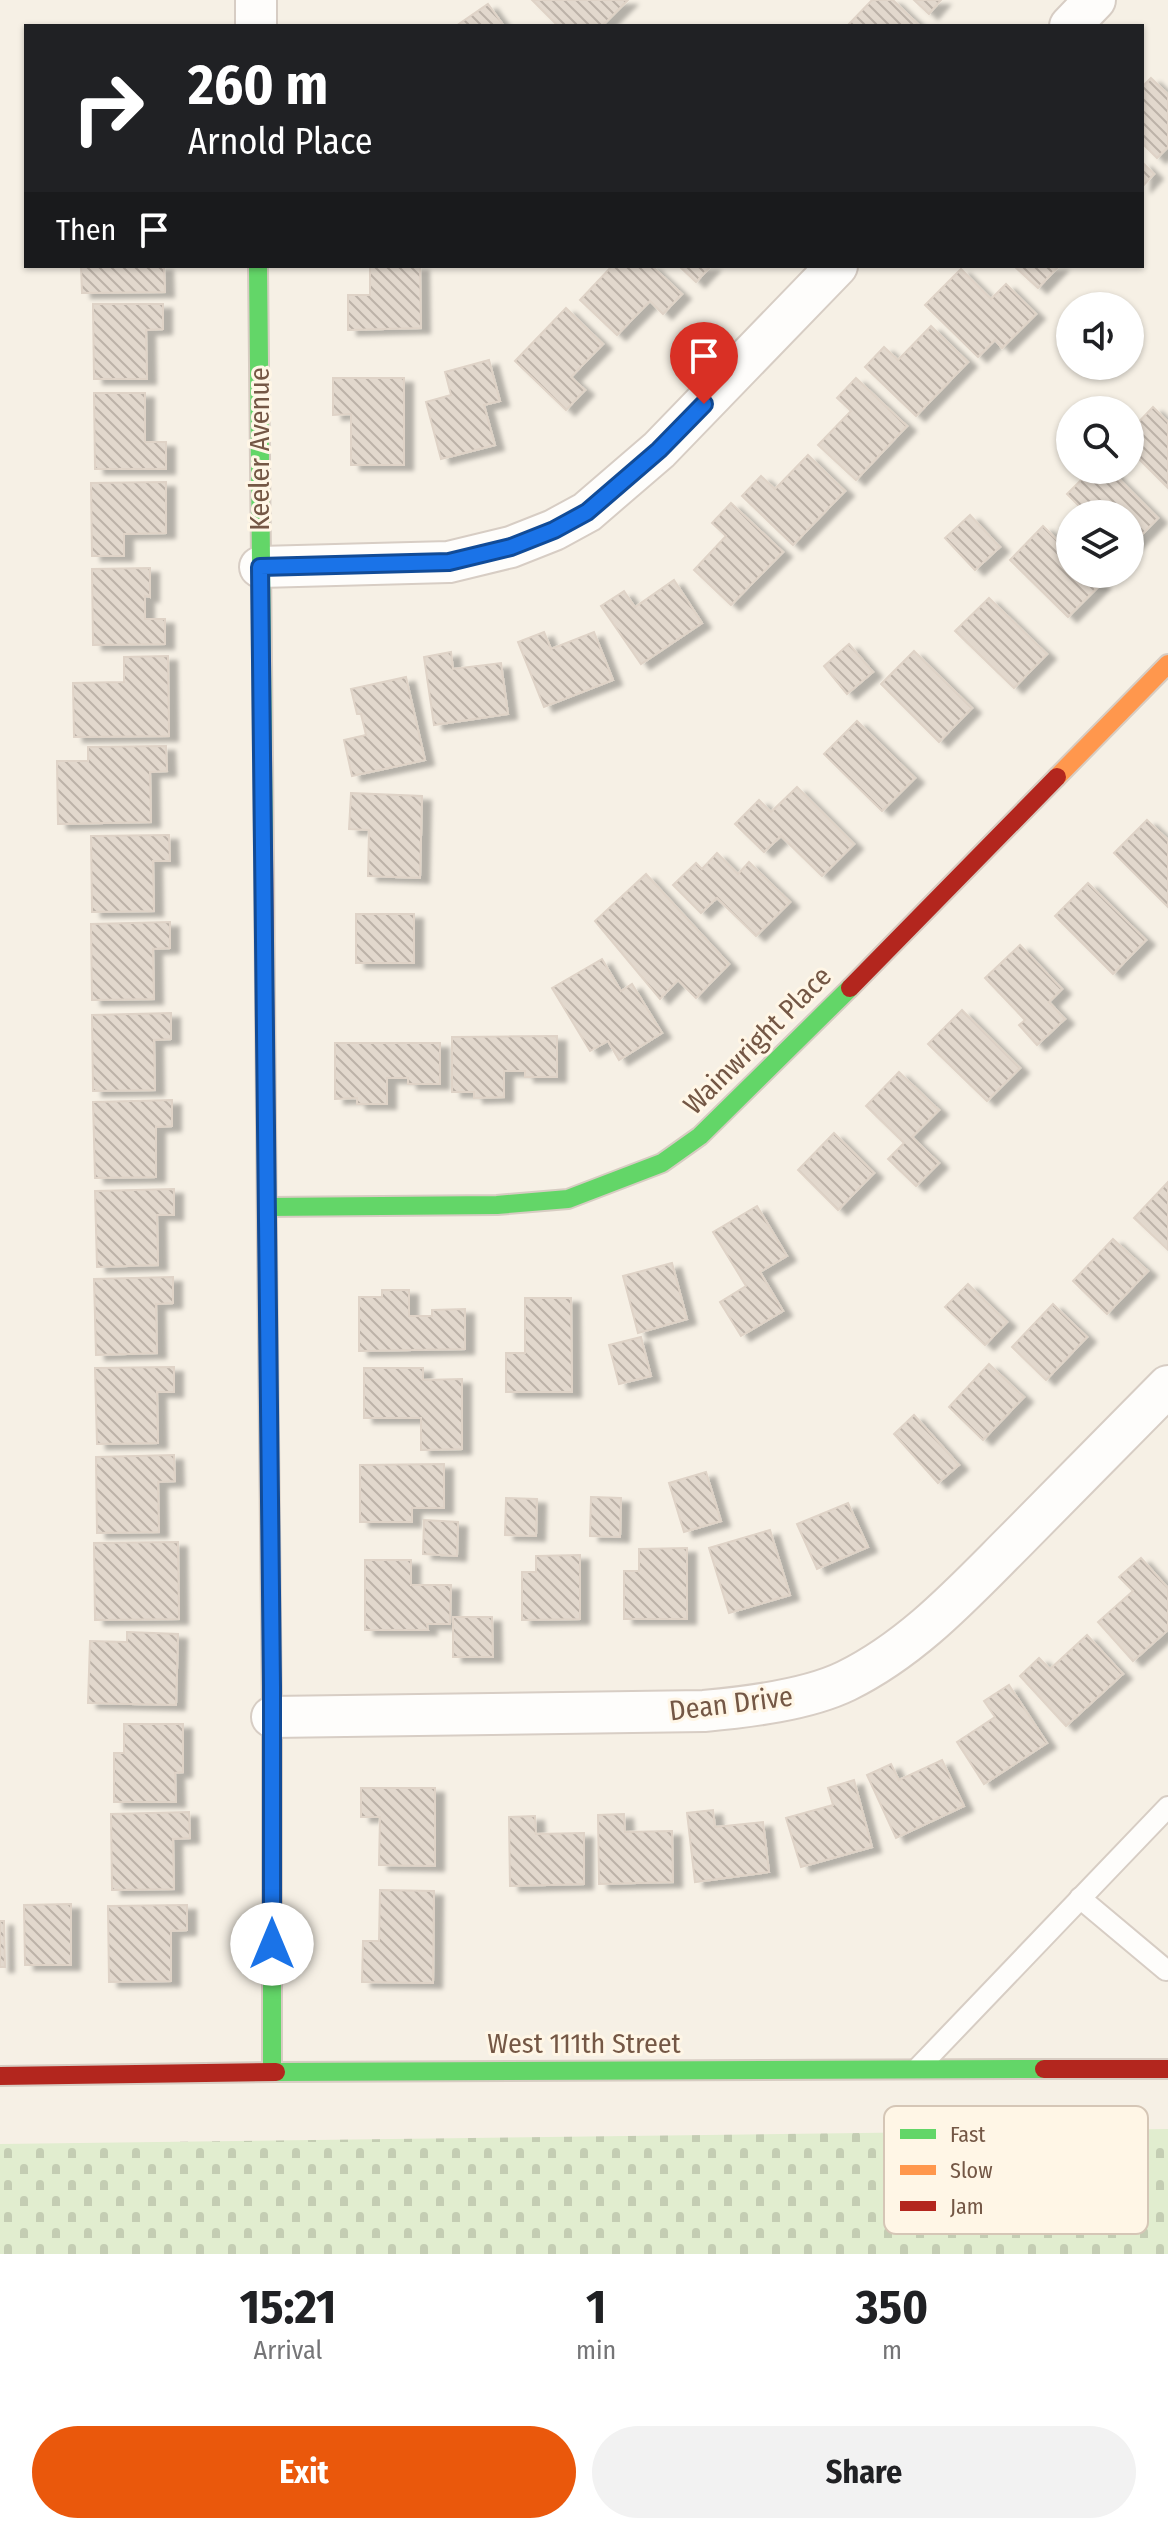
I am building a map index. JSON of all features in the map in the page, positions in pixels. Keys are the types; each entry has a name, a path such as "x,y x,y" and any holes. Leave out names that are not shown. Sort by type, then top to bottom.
{"street":[{"path":"256,0 256,24"},
{"path":"1072,24 1095,0"},
{"name":"Keeler Avenue","path":"258,268 272,1717 272,2072"},
{"path":"260,567 449,562 511,547 554,530 587,512 659,450 835,268"},
{"name":"Wainwright Place","path":"267,1207 497,1205 568,1199 662,1163 700,1136 796,1043 1168,664"},
{"name":"Dean Drive","path":"272,1717 704,1711 793,1698 845,1682 892,1654 937,1619 1168,1386"},
{"name":"West 111th Street","path":"0,2076 1168,2069"}],"lane":[{"path":"916,2070 1080,1898 1163,1821"},
{"path":"1080,1898 1166,1970"}],"green space":[{"path":"1148,2129 1168,2129 1168,2254 0,2254 0,2144 884,2133 884,2234 1148,2234"}],"building":[{"path":"532,0 628,0 604,24 556,24"},
{"path":"872,0 893,0 918,24 849,24"},
{"path":"914,0 941,0 929,14"},
{"path":"488,4 503,24 459,24"},
{"path":"1151,78 1168,94 1168,147 1157,158 1144,145 1144,85"},
{"path":"1144,164 1154,174 1144,185"},
{"path":"81,268 164,268 165,292 82,293"},
{"path":"370,268 420,268 421,328 348,330 348,295 370,295"},
{"path":"610,268 654,268 682,294 663,314 650,301 617,335 580,300"},
{"path":"681,268 709,268 696,282"},
{"path":"1016,268 1057,268 1038,288"},
{"path":"961,269 991,299 1006,284 1036,314 1002,348 995,340 978,357 925,305"},
{"path":"93,304 163,304 163,329 146,330 147,379 94,379"},
{"path":"566,308 603,344 571,377 585,390 566,410 515,361"},
{"path":"931,326 968,362 916,416 865,367 884,347 898,360"},
{"path":"489,360 500,401 484,405 495,445 441,459 426,402 451,395 445,372"},
{"path":"333,378 404,378 404,465 351,465 351,414 333,415"},
{"path":"856,378 907,426 856,480 818,445 851,411 837,398"},
{"path":"94,393 145,393 145,442 166,442 166,469 95,469"},
{"path":"1153,407 1168,422 1168,488 1144,464 1144,416"},
{"path":"808,455 845,491 793,545 742,496 761,476 775,489"},
{"path":"166,482 166,533 124,534 124,556 92,556 91,483"},
{"path":"1077,484 1124,484 1140,500 1073,500 1067,494"},
{"path":"731,503 783,552 731,605 694,570 726,536 712,523"},
{"path":"1144,504 1158,518 1144,532"},
{"path":"970,515 1000,547 975,570 945,538"},
{"path":"1043,526 1056,539 1056,588 1097,588 1068,617 1010,560"},
{"path":"150,568 150,597 145,596 145,619 165,619 165,644 93,645 92,569"},
{"path":"674,580 702,623 641,664 601,606 624,591 635,607"},
{"path":"989,598 1047,654 1014,688 955,631"},
{"path":"544,632 551,649 594,632 613,680 544,707 518,642"},
{"path":"849,644 873,672 847,694 824,666"},
{"path":"914,651 972,708 939,742 881,684"},
{"path":"451,652 453,669 501,663 508,714 434,725 424,657"},
{"path":"168,656 169,736 74,737 73,683 124,682 124,657"},
{"path":"406,677 425,760 352,776 344,740 366,735 351,689"},
{"path":"857,721 915,778 882,811 824,754"},
{"path":"166,746 167,771 150,772 151,822 58,824 57,761 88,761 88,747"},
{"path":"797,787 854,844 822,876 781,836 764,852 735,824 759,800 771,812"},
{"path":"351,793 422,796 420,878 368,876 369,830 349,829"},
{"path":"1147,820 1168,840 1168,907 1114,853"},
{"path":"169,835 170,861 153,861 154,911 92,912 91,836"},
{"path":"717,853 738,874 749,862 790,902 756,936 717,898 701,913 673,885 696,863 702,869"},
{"path":"646,874 729,964 696,998 678,980 660,999 595,921"},
{"path":"1088,883 1146,940 1113,974 1055,916"},
{"path":"356,914 414,914 414,963 356,963"},
{"path":"170,922 170,948 153,949 154,999 92,1000 91,924"},
{"path":"1020,945 1062,989 1049,1002 1065,1019 1037,1045 1019,1025 1025,1020 985,978"},
{"path":"602,959 621,991 632,984 662,1033 619,1060 608,1041 590,1051 552,988"},
{"path":"962,1010 1020,1068 987,1101 928,1044"},
{"path":"171,1013 171,1039 154,1040 155,1090 93,1091 92,1015"},
{"path":"557,1036 557,1077 525,1077 525,1071 504,1071 504,1097 474,1098 474,1092 452,1092 452,1037"},
{"path":"335,1043 440,1043 440,1084 408,1084 408,1078 387,1078 387,1104 357,1104 357,1098 335,1099"},
{"path":"899,1072 939,1110 912,1137 939,1163 916,1186 888,1159 904,1143 866,1106"},
{"path":"172,1100 172,1126 156,1127 156,1177 95,1178 93,1102"},
{"path":"834,1133 874,1173 838,1210 798,1170"},
{"path":"1168,1182 1168,1250 1134,1218"},
{"path":"174,1189 174,1215 157,1215 158,1265 97,1267 95,1191"},
{"path":"757,1206 787,1256 760,1272 783,1311 741,1336 720,1302 746,1286 713,1232"},
{"path":"1113,1239 1148,1271 1107,1314 1073,1281"},
{"path":"672,1263 687,1319 638,1333 623,1276"},
{"path":"173,1277 173,1303 156,1304 157,1353 96,1355 94,1279"},
{"path":"968,1284 1007,1322 985,1345 945,1307"},
{"path":"382,1290 409,1290 409,1316 432,1316 432,1310 465,1309 465,1349 359,1351 359,1297 382,1297"},
{"path":"525,1298 571,1298 572,1392 506,1392 506,1353 525,1353"},
{"path":"1053,1304 1087,1337 1046,1380 1012,1347"},
{"path":"641,1337 651,1376 619,1384 609,1345"},
{"path":"989,1364 1024,1397 983,1440 949,1407"},
{"path":"174,1367 174,1392 157,1392 158,1443 97,1444 95,1368"},
{"path":"364,1368 423,1368 423,1380 462,1379 462,1449 421,1450 421,1418 364,1418"},
{"path":"914,1415 959,1465 938,1483 894,1434"},
{"path":"174,1455 175,1481 158,1482 159,1532 97,1533 96,1457"},
{"path":"444,1464 444,1508 412,1508 412,1522 360,1522 360,1465"},
{"path":"706,1472 721,1521 684,1532 669,1483"},
{"path":"591,1497 621,1498 620,1537 590,1536"},
{"path":"506,1498 537,1499 536,1536 505,1535"},
{"path":"848,1503 868,1547 817,1569 797,1524"},
{"path":"424,1520 458,1522 457,1556 423,1554"},
{"path":"770,1530 790,1595 729,1613 709,1548"},
{"path":"178,1542 179,1619 95,1620 94,1543"},
{"path":"687,1548 687,1619 624,1619 624,1571 639,1571 639,1549"},
{"path":"580,1555 580,1619 522,1620 522,1572 536,1572 536,1556"},
{"path":"1141,1558 1168,1588 1168,1630 1133,1661 1098,1622 1133,1591 1119,1577"},
{"path":"365,1560 411,1560 411,1585 451,1585 450,1624 427,1624 428,1630 365,1630"},
{"path":"453,1617 492,1617 493,1657 453,1657"},
{"path":"127,1632 178,1634 176,1705 88,1703 90,1641 127,1642"},
{"path":"1087,1635 1123,1674 1066,1726 1020,1676 1039,1658 1050,1669"},
{"path":"1009,1685 1047,1743 984,1784 957,1742 995,1717 984,1701"},
{"path":"124,1724 183,1724 183,1772 175,1773 176,1802 114,1802 114,1753 124,1753"},
{"path":"942,1760 964,1806 896,1838 867,1775 891,1764 899,1780"},
{"path":"854,1780 872,1847 801,1867 786,1818 833,1805 828,1788"},
{"path":"361,1788 435,1788 435,1866 379,1865 380,1817 361,1817"},
{"path":"713,1810 715,1827 763,1822 769,1872 695,1882 687,1813"},
{"path":"189,1812 190,1838 173,1839 174,1889 112,1890 111,1814"},
{"path":"624,1814 625,1832 672,1831 673,1882 599,1884 598,1815"},
{"path":"535,1816 536,1834 584,1833 584,1884 510,1886 509,1817"},
{"path":"380,1890 434,1891 433,1983 362,1982 363,1941 379,1941"},
{"path":"71,1904 71,1965 25,1965 24,1905"},
{"path":"187,1905 187,1930 171,1931 171,1981 109,1982 108,1906"},
{"path":"0,1921 4,1921 5,1967 0,1967"}],"traffic: fast":[{"path":"258,268 264,859"},
{"path":"267,1207 497,1205 568,1199 662,1163 700,1136 850,988"},
{"path":"267,1248 272,2072"},
{"path":"276,2072 1044,2069"}],"traffic: slow":[{"path":"1057,777 1168,664"}],"traffic: jam":[{"path":"850,988 1057,777"},
{"path":"264,859 267,1248"},
{"path":"1044,2069 1168,2069"},
{"path":"0,2076 276,2072"}],"route":[{"path":"272,1944 260,567 449,562 511,547 554,530 587,512 659,450 704,404"}]}
